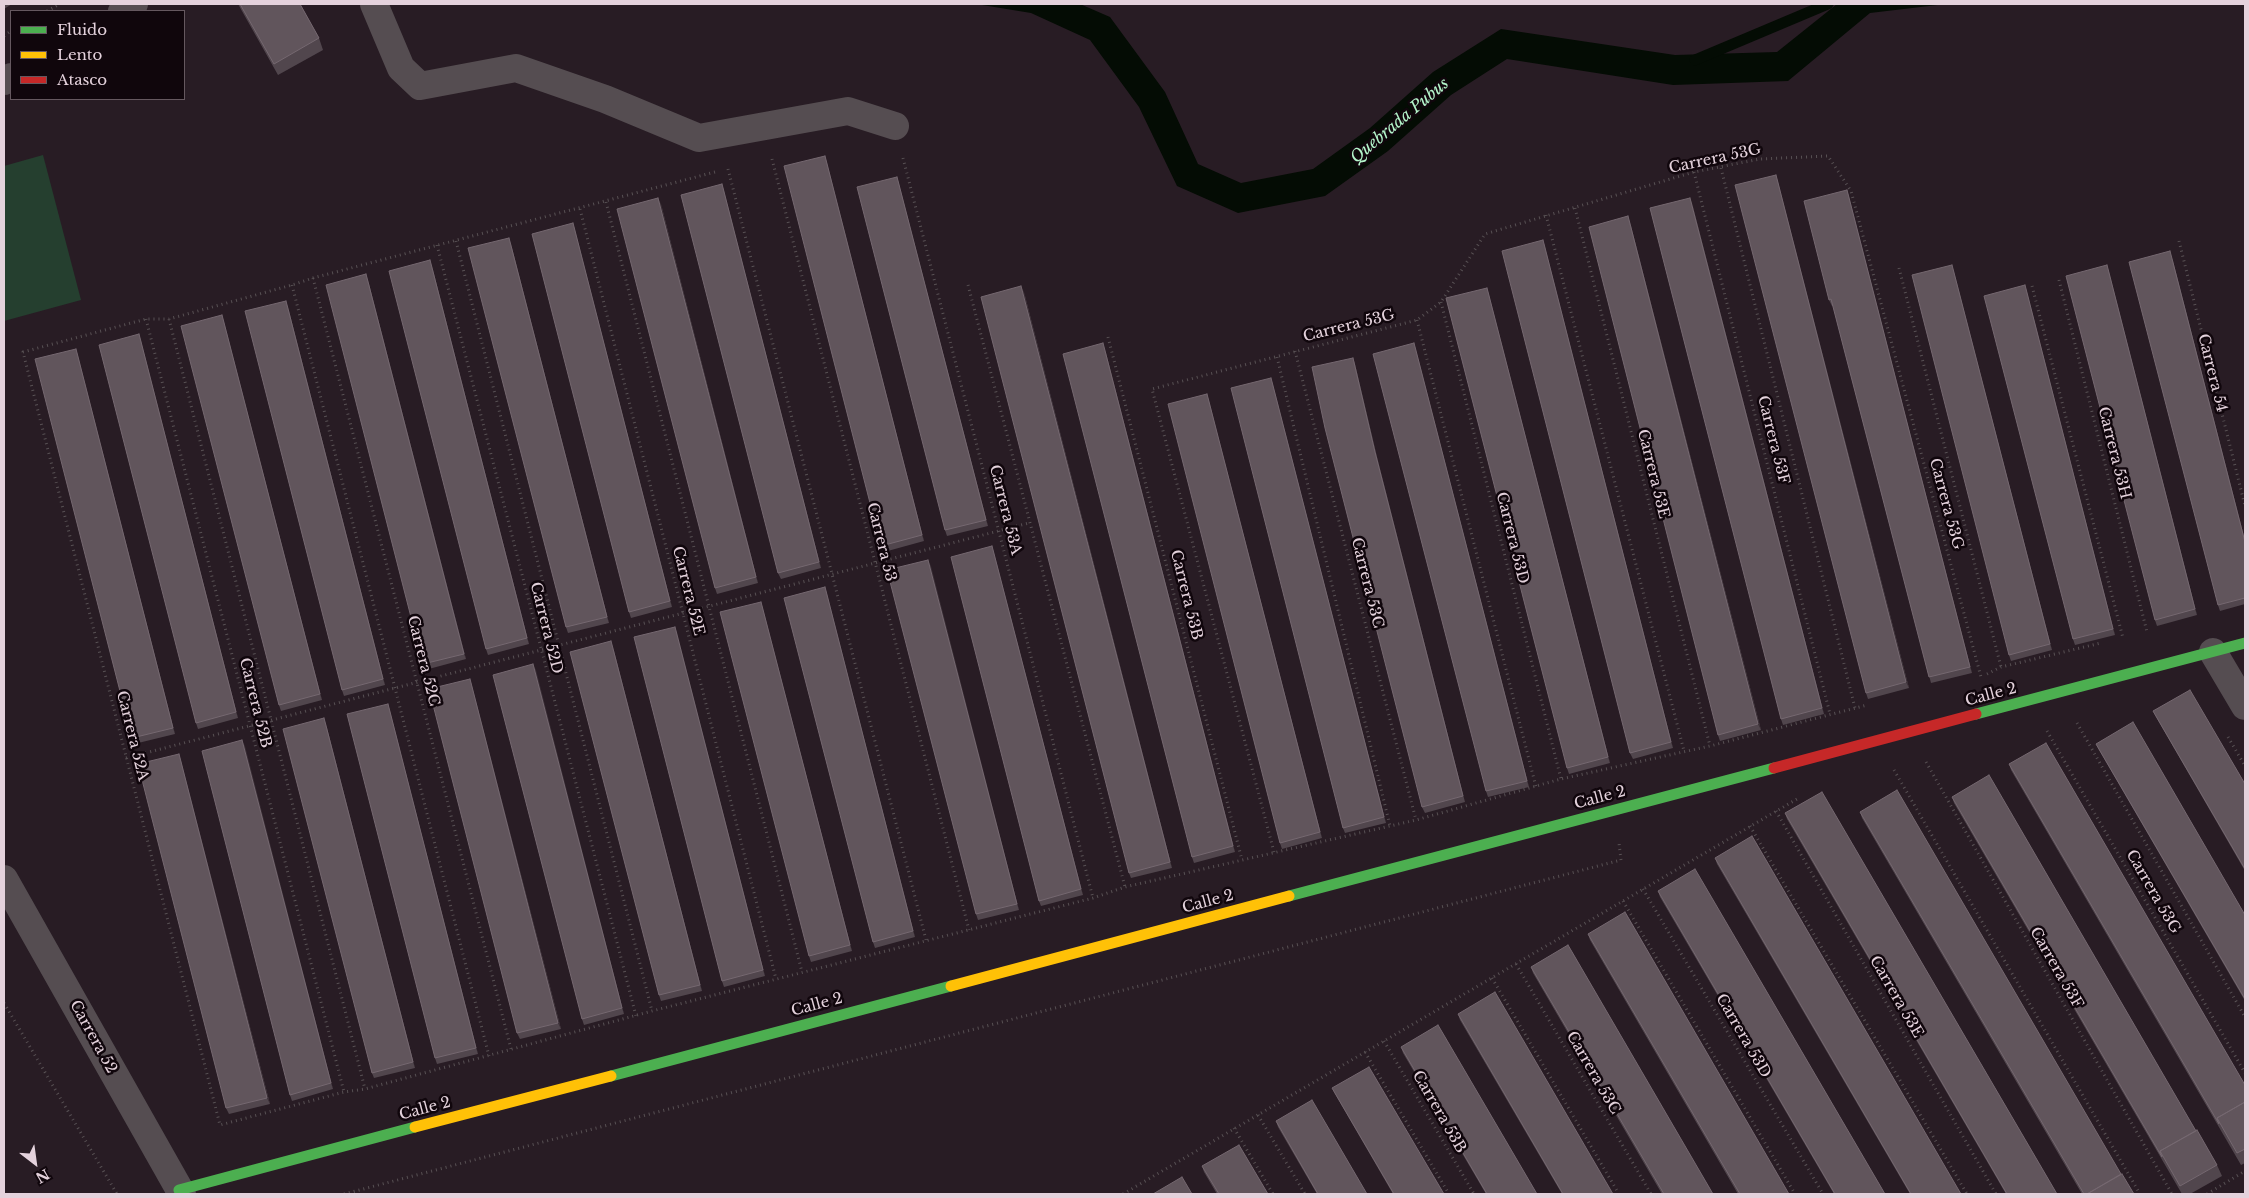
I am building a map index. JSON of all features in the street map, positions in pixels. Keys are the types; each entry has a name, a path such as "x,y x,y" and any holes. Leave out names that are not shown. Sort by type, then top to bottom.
{"street":[{"path":"374,4 401,68 420,86 516,68 605,98 699,138 848,111 895,126"},
{"name":"Calle 2","path":"180,1192 2245,643"},
{"path":"2213,652 2245,706"},
{"name":"Carrera 52","path":"4,879 180,1192"}],"path":[{"path":"49,10 60,4"},
{"name":"Carrera 53A","path":"895,126 1093,898"},
{"name":"Carrera 53G","path":"1152,389 1417,320 1441,302 1485,234 1694,172 1760,159 1828,156 1851,191 1981,677"},
{"path":"763,161 781,157"},
{"name":"Carrera 53","path":"772,159 970,930"},
{"path":"146,319 169,319 292,286 313,278 737,167"},
{"name":"Carrera 53F","path":"1722,168 1855,708"},
{"path":"728,169 926,940"},
{"name":"Carrera 53F","path":"1694,172 1830,714"},
{"name":"Carrera 52E","path":"606,202 802,972"},
{"name":"Carrera 53E","path":"1575,208 1710,746"},
{"name":"Carrera 52E","path":"580,209 776,979"},
{"path":"1546,215 1684,751"},
{"name":"Carrera 52D","path":"456,241 652,1011"},
{"name":"Carrera 54","path":"2179,241 2245,506"},
{"name":"Carrera 52D","path":"437,245 636,1016"},
{"name":"Carrera 53G","path":"1899,268 2001,667"},
{"name":"Carrera 52C","path":"313,278 511,1049"},
{"name":"Carrera 53H","path":"2059,280 2147,632"},
{"name":"Carrera 53A","path":"968,285 1126,887"},
{"path":"292,286 489,1056"},
{"path":"2032,286 2123,638"},
{"name":"Carrera 53D","path":"1441,302 1561,779"},
{"name":"Carrera 52B","path":"146,319 344,1092"},
{"name":"Carrera 52A","path":"146,319 23,352 220,1125 344,1092"},
{"name":"Carrera 52B","path":"169,319 365,1089"},
{"path":"1417,320 1536,787"},
{"name":"Carrera 53B","path":"1108,337 1242,860"},
{"name":"Carrera 53C","path":"1295,351 1416,820"},
{"path":"1277,357 1390,826"},
{"name":"Carrera 53B","path":"1152,389 1274,852"},
{"path":"126,758 1029,523"},
{"path":"2139,634 2156,630"},
{"path":"2114,640 2131,636"},
{"path":"1971,679 1981,677 2001,667 2104,642"},
{"path":"344,1092 365,1089 652,1011 1093,898 1126,887 1416,820 1561,779 1710,746 1874,703"},
{"name":"Carrera 53G","path":"2077,722 2245,1017"},
{"name":"Carrera 53G","path":"2046,730 2245,1073"},
{"name":"Carrera 53F","path":"1926,762 2172,1194"},
{"path":"1894,770 2140,1194"},
{"path":"1123,1194 1129,1193 1234,1128 1798,798"},
{"name":"Carrera 53E","path":"1776,812 1996,1194"},
{"path":"1750,826 1967,1194"},
{"path":"344,1194 1621,860"},
{"name":"Carrera 53D","path":"1643,889 1823,1194"},
{"path":"1623,901 1795,1194"},
{"name":"Carrera 53C","path":"1516,964 1651,1194"},
{"path":"1492,978 1619,1194"},
{"path":"4,1003 117,1194"},
{"name":"Carrera 53B","path":"1384,1040 1474,1194"},
{"path":"1365,1052 1449,1194"},
{"path":"1258,1115 1305,1194"},
{"path":"1234,1128 1273,1194"},
{"path":"2206,1194 2245,1171"}],"green space":[{"path":"43,155 81,300 4,321 4,166"}],"water":[{"path":"976,4 1080,4 1110,17 1165,92 1198,164 1241,183 1313,169 1370,128 1433,72 1501,29 1675,55 1777,52 1837,4 1946,4 1870,13 1788,81 1673,85 1507,59 1451,95 1388,151 1325,196 1238,213 1177,186 1139,107 1090,40 1031,13"}],"building":[{"path":"240,4 300,4 319,38 274,64"},
{"path":"825,156 922,535 881,546 784,166"},
{"path":"1776,175 1906,682 1866,693 1735,185"},
{"path":"897,177 986,520 945,530 857,187"},
{"path":"722,184 819,562 778,573 681,195"},
{"path":"1847,190 1970,667 1929,677 1804,201"},
{"path":"658,198 756,577 715,588 617,209"},
{"path":"1690,198 1822,708 1781,719 1650,208"},
{"path":"1628,216 1758,724 1718,735 1589,227"},
{"path":"573,223 670,601 629,612 532,234"},
{"path":"509,238 607,617 566,627 468,248"},
{"path":"1543,240 1671,742 1630,753 1502,251"},
{"path":"2170,251 2245,542 2245,598 2218,605 2129,262"},
{"path":"430,260 527,638 486,649 389,271"},
{"path":"1952,265 2050,644 2009,655 1912,275"},
{"path":"2107,265 2195,609 2155,620 2066,276"},
{"path":"366,274 464,654 423,664 326,285"},
{"path":"2025,285 2113,629 2073,639 1984,296"},
{"path":"1021,286 1170,862 1129,873 981,297"},
{"path":"1487,288 1608,757 1567,768 1446,298"},
{"path":"286,301 383,679 342,690 245,311"},
{"path":"222,315 320,694 279,705 181,326"},
{"path":"139,334 236,712 196,723 99,345"},
{"path":"1103,343 1233,846 1192,857 1063,354"},
{"path":"1414,343 1527,781 1486,791 1373,354"},
{"path":"76,349 173,728 132,738 35,359"},
{"path":"1353,358 1375,452 1463,796 1422,807 1325,428 1312,367"},
{"path":"1271,378 1384,817 1343,828 1231,388"},
{"path":"1207,394 1320,832 1280,843 1168,404"},
{"path":"992,546 1081,889 1039,901 951,557"},
{"path":"928,560 1017,904 976,914 887,570"},
{"path":"825,587 913,931 873,942 784,598"},
{"path":"761,602 850,945 809,956 720,612"},
{"path":"675,627 763,970 722,981 634,637"},
{"path":"611,641 700,985 659,995 570,652"},
{"path":"533,664 622,1008 582,1019 493,675"},
{"path":"470,679 558,1023 517,1033 429,689"},
{"path":"2190,690 2245,784 2245,869 2153,711"},
{"path":"388,704 476,1048 435,1058 347,714"},
{"path":"324,718 413,1062 372,1073 283,729"},
{"path":"2133,722 2245,915 2245,999 2096,744"},
{"path":"242,740 331,1083 290,1095 202,751"},
{"path":"2046,743 2245,1085 2245,1102 2217,1118 2219,1124 2009,764"},
{"path":"179,754 267,1098 226,1108 138,764"},
{"path":"1989,775 2196,1131 2160,1151 2162,1157 1952,797"},
{"path":"1897,790 2121,1174 2087,1194 2084,1194 1860,812"},
{"path":"1822,792 2057,1194 2007,1194 1785,813"},
{"path":"1752,836 1961,1194 1911,1194 1715,858"},
{"path":"1695,869 1885,1194 1835,1194 1658,891"},
{"path":"1625,912 1789,1194 1740,1194 1588,934"},
{"path":"1568,945 1713,1194 1664,1194 1531,967"},
{"path":"1495,992 1613,1194 1563,1194 1458,1014"},
{"path":"1438,1025 1537,1194 1487,1194 1401,1047"},
{"path":"1369,1067 1444,1194 1394,1194 1332,1088"},
{"path":"1312,1100 1367,1194 1318,1194 1276,1121"},
{"path":"2245,1102 2245,1149 2237,1153 2217,1118"},
{"path":"2197,1130 2217,1165 2180,1186 2160,1151"},
{"path":"1239,1145 1268,1194 1219,1194 1202,1166"},
{"path":"2122,1174 2134,1194 2087,1194"},
{"path":"1182,1177 1192,1194 1153,1194"}],"waterway":[{"name":"Quebrada Pubus","path":"1695,60 1828,4"}],"traffic: fast":[{"path":"1976,714 2245,643"},
{"path":"1289,896 1774,768"},
{"path":"611,1076 951,986"},
{"path":"179,1190 415,1127"}],"traffic: slow":[{"path":"951,986 1289,896"},
{"path":"415,1127 611,1076"}],"traffic: jam":[{"path":"1774,768 1976,714"}]}
